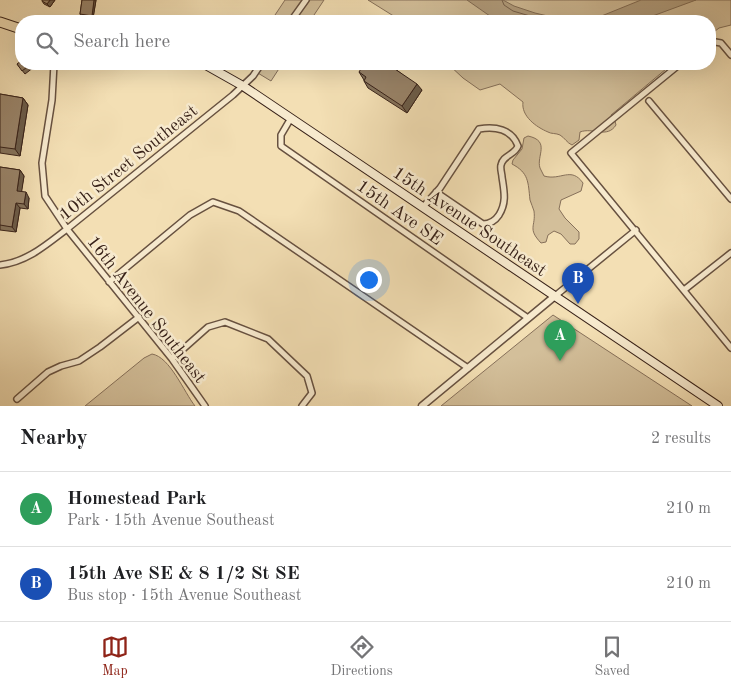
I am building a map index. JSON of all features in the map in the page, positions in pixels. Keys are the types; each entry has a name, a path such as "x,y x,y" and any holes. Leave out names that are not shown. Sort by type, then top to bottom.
{"main road":[{"path":"0,22 15,27"},
{"path":"0,26 15,28"},
{"name":"15th Avenue Southeast","path":"215,70 243,86 291,118 718,406"}],"street":[{"path":"295,15 306,0"},
{"path":"716,42 721,43 731,55"},
{"name":"16th Avenue Southeast","path":"54,70 52,100 42,163 44,196 67,229 172,359 205,406"},
{"name":"10th Street Southeast","path":"0,265 9,264 27,257 67,229 243,86 256,70"},
{"path":"673,70 571,153 731,348"},
{"path":"649,101 731,199"},
{"name":"15th Ave SE","path":"291,118 282,135 281,146 528,318"},
{"path":"423,207 436,192 479,129 499,128 516,139 518,146 516,152 504,160 501,166 505,200 503,208 497,218 490,224 483,224 436,192"},
{"path":"110,282 190,215 213,202 239,211 468,368"},
{"path":"422,406 636,230"},
{"path":"684,290 731,253"},
{"path":"17,399 48,372 79,361 139,317"},
{"path":"172,359 208,327 225,322 268,339 307,376 312,393 302,406"}],"shaded area":[{"path":"285,0 324,0 314,15 275,15"},
{"path":"368,0 731,0 731,25 716,30 716,15 392,15"},
{"path":"253,70 278,70 271,81"},
{"path":"454,70 665,70 611,115 616,125 612,129 604,132 580,132 579,140 572,145 560,135 549,133 534,124 524,112 523,102 500,84 480,90"},
{"path":"528,136 535,138 541,145 539,163 544,176 574,175 583,183 581,191 561,200 559,209 579,232 579,239 575,244 570,244 561,234 554,231 548,235 546,242 541,243 534,234 534,211 530,200 527,179 518,167 512,164 522,149 524,138"},
{"path":"553,315 692,406 441,406"},
{"path":"152,354 165,361 171,368 195,406 85,406 144,358"}],"water":[{"path":"467,0 503,0 514,6 544,15 488,15"},
{"path":"641,0 696,0 655,15 604,15"}],"building":[{"path":"42,0 50,0 47,4"},
{"path":"82,0 94,0 92,15 80,14"},
{"path":"360,70 396,70 417,84 402,106 364,81 366,77 359,72"},
{"path":"0,94 23,98 15,149 0,147"},
{"path":"0,167 20,170 17,191 26,192 24,204 16,203 12,227 0,225"}],"place":[{"name":"15th Ave SE & 8 1/2 St SE","path":"578,304"},
{"name":"Homestead Park","path":"560,361"}]}
